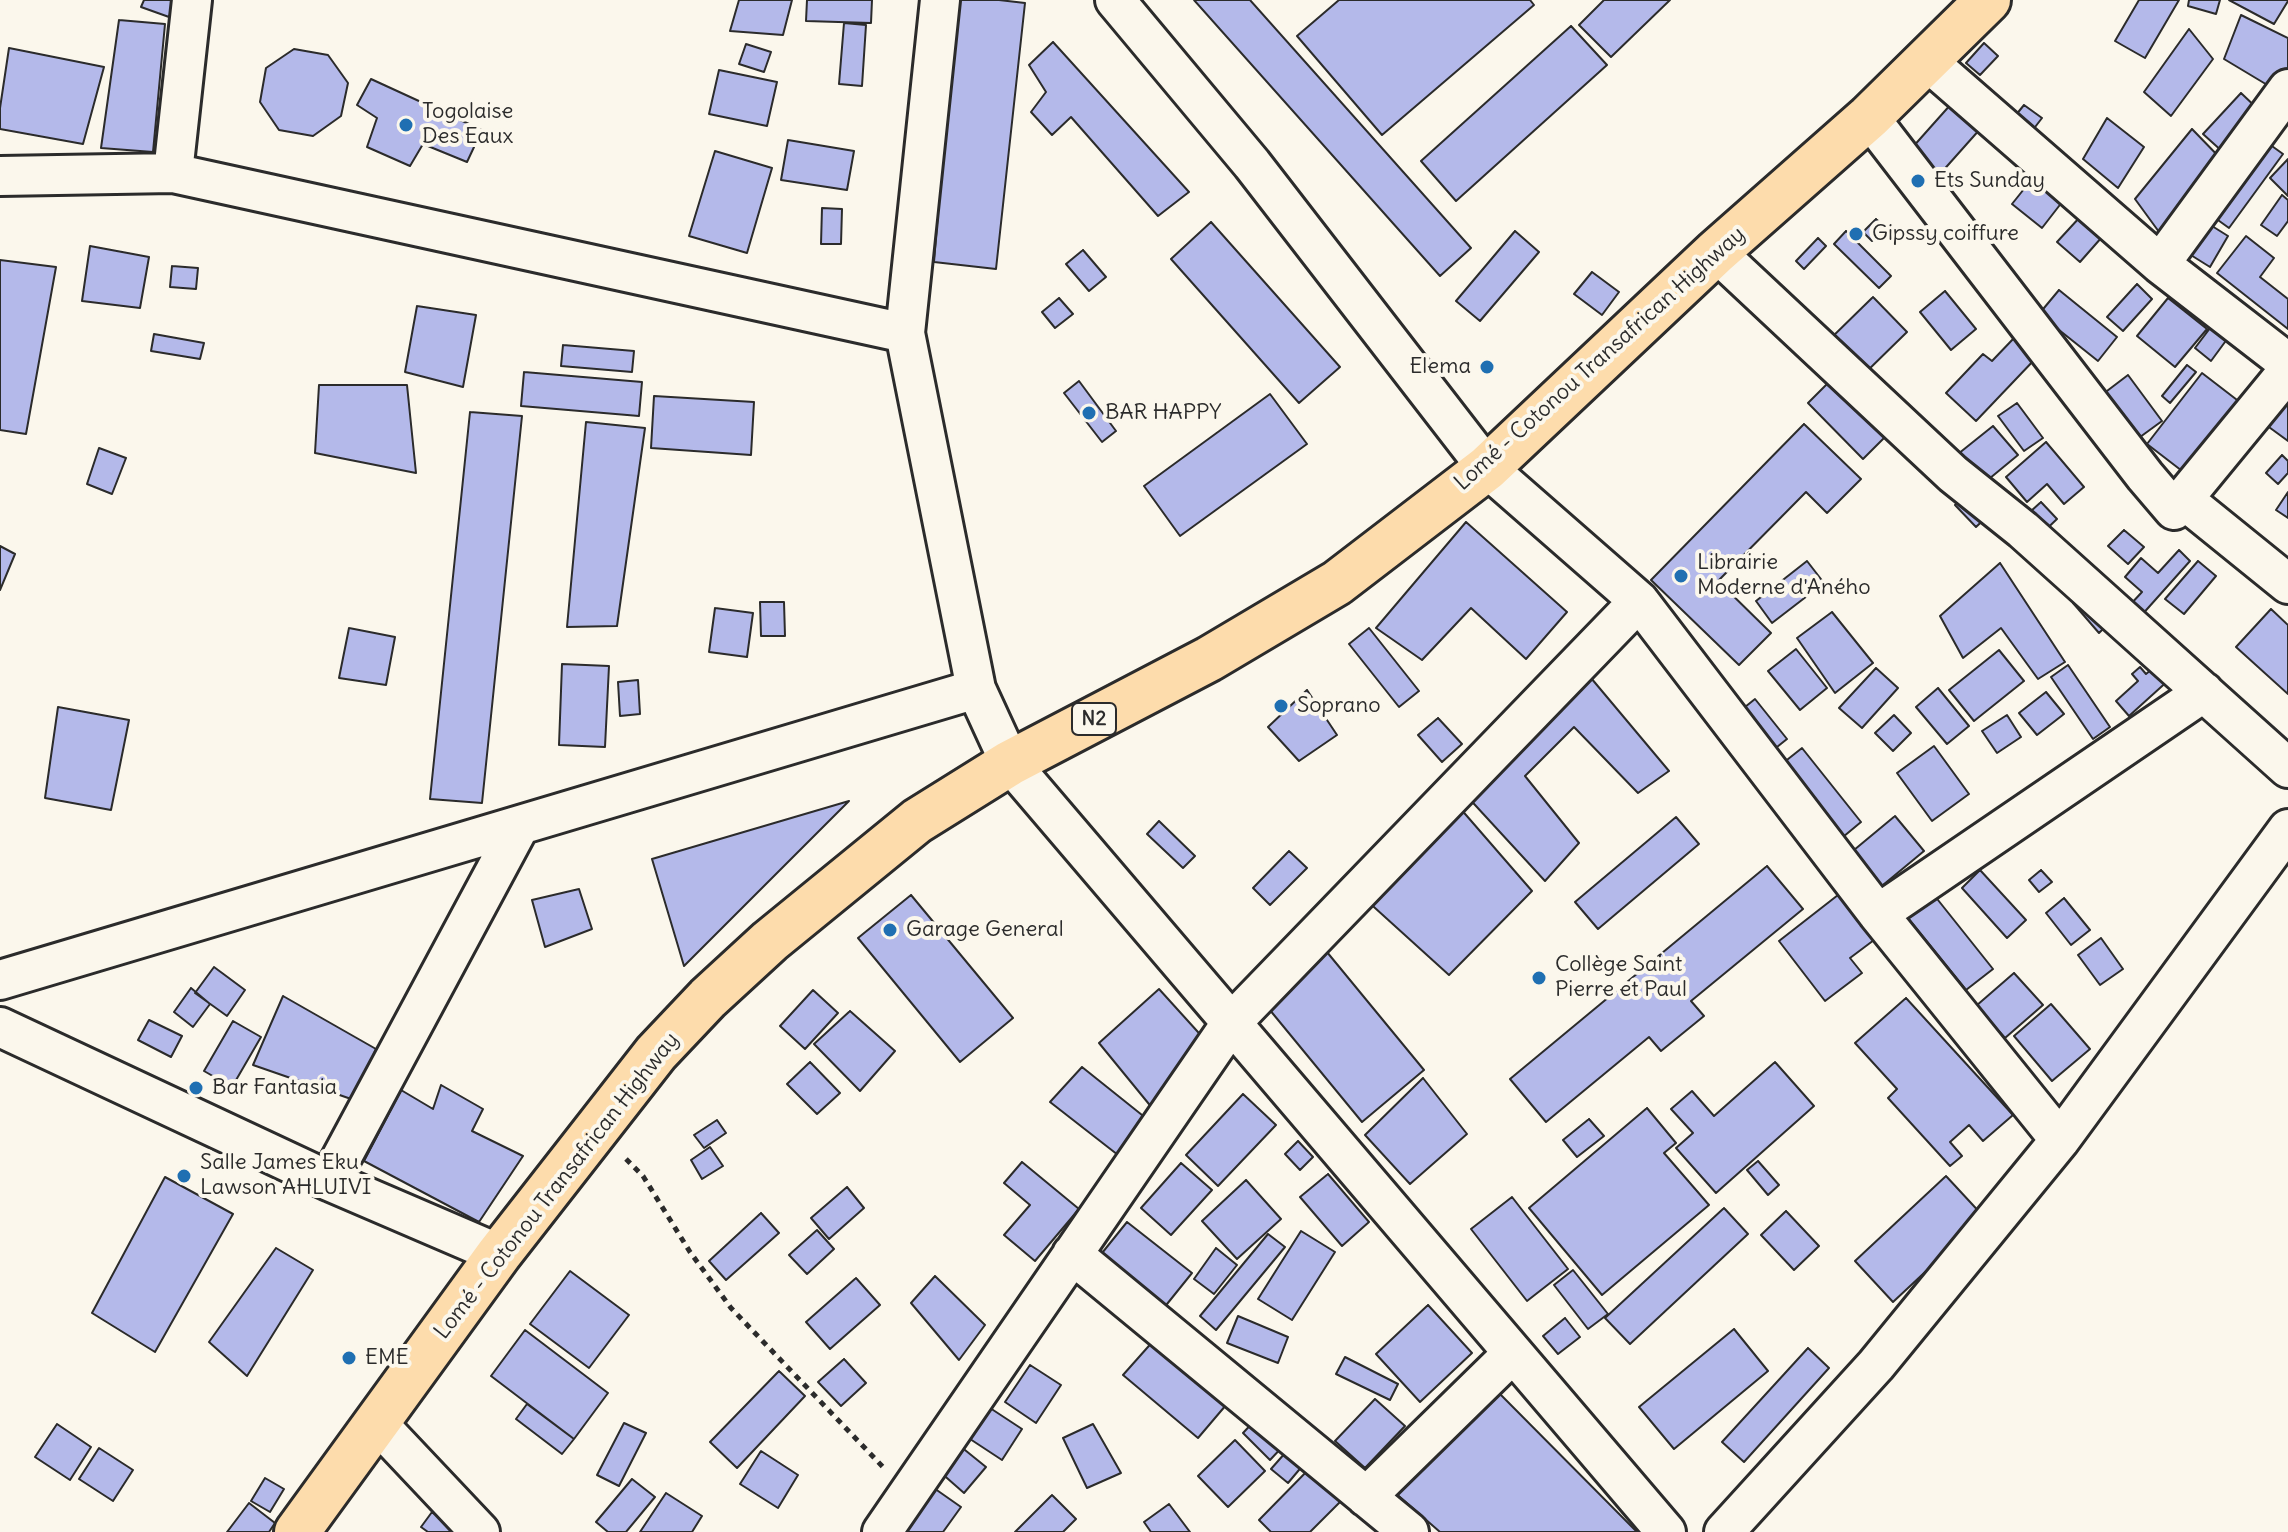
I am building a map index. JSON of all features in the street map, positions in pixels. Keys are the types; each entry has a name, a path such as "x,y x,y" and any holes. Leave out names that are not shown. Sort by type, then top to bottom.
{"highway":[{"name":"Lomé - Cotonou Transafrican Highway","path":"297,1532 499,1254 656,1053 708,998 770,941 917,821 1010,763 1209,659 1337,583 1487,468 1716,252 1869,117 1988,0"}],"street":[{"path":"173,173 192,0"},
{"path":"940,0 905,333 976,689 1010,763 1666,1532"},
{"path":"1115,0 1252,164 1487,468 1639,601 1878,914 2060,1140"},
{"path":"1927,61 2160,264 2288,363"},
{"path":"2160,264 2288,89"},
{"path":"1869,117 2174,510 2288,371"},
{"path":"0,176 173,173 905,333"},
{"path":"1716,252 1953,474 2023,530 2288,768"},
{"path":"2183,499 2288,584"},
{"path":"882,1532 1232,1022 1639,601"},
{"path":"0,980 976,689"},
{"path":"1878,914 2204,692"},
{"path":"329,1181 520,825"},
{"path":"1724,1532 1876,1365 2060,1140 2288,829"},
{"path":"0,1027 329,1181 499,1254"},
{"path":"1072,1254 1409,1532"},
{"path":"1366,1497 1513,1353"},
{"path":"378,1424 480,1532"}],"path":[{"path":"596,1129 643,1176 690,1252 731,1308 909,1493"}],"building":[{"path":"144,0 175,0 169,17 141,7"},
{"path":"739,0 792,0 783,35 730,31"},
{"path":"807,0 872,0 871,23 806,21"},
{"path":"955,0 1025,3 996,269 934,262"},
{"path":"1194,0 1250,0 1471,248 1440,276"},
{"path":"1339,0 1530,0 1534,5 1382,135 1297,36"},
{"path":"1604,0 1670,0 1611,57 1579,25"},
{"path":"2139,0 2179,0 2145,58 2115,41"},
{"path":"2189,0 2220,0 2216,14 2188,6"},
{"path":"2229,0 2288,0 2288,1 2274,24"},
{"path":"2241,15 2288,38 2288,76 2279,92 2224,59"},
{"path":"119,20 165,24 153,152 101,148"},
{"path":"844,23 866,25 862,86 839,84"},
{"path":"1571,26 1607,65 1456,201 1421,161"},
{"path":"2189,29 2213,59 2171,116 2144,92"},
{"path":"1053,42 1189,192 1158,216 1071,117 1052,135 1031,112 1046,92 1029,65"},
{"path":"1984,43 1998,56 1980,75 1966,63"},
{"path":"746,44 771,52 764,72 739,64"},
{"path":"9,48 104,67 83,144 0,129"},
{"path":"294,49 328,55 348,83 341,116 313,136 279,130 260,102 266,68"},
{"path":"719,70 777,82 767,126 709,114"},
{"path":"371,79 482,130 467,162 423,144 410,166 367,147 377,118 357,105"},
{"path":"2241,93 2261,112 2224,153 2203,134"},
{"path":"1952,103 1981,128 1932,183 1903,158"},
{"path":"2024,105 2042,118 2029,135 2011,121"},
{"path":"2107,118 2144,147 2118,188 2083,159"},
{"path":"2192,129 2225,163 2162,236 2135,199"},
{"path":"2258,136 2283,154 2229,228 2204,210"},
{"path":"788,140 854,151 847,190 781,180"},
{"path":"715,151 772,168 747,253 689,236"},
{"path":"2288,159 2288,196 2270,178"},
{"path":"2036,174 2066,197 2042,228 2012,204"},
{"path":"2282,195 2288,200 2288,221 2277,236 2261,225"},
{"path":"822,208 842,209 841,244 821,244"},
{"path":"2080,217 2102,237 2080,262 2057,242"},
{"path":"1876,219 1886,228 1872,241 1863,232"},
{"path":"2204,221 2228,236 2210,267 2186,252"},
{"path":"1211,222 1340,367 1299,403 1171,259"},
{"path":"1515,231 1539,252 1480,321 1456,301"},
{"path":"1846,231 1891,276 1879,288 1834,244"},
{"path":"2246,236 2274,258 2260,277 2288,299 2288,329 2217,273"},
{"path":"1818,238 1826,246 1804,269 1796,261"},
{"path":"90,246 149,257 140,308 82,301"},
{"path":"1083,250 1106,277 1089,291 1066,264"},
{"path":"0,260 56,267 26,434 0,430"},
{"path":"172,266 198,268 196,289 170,287"},
{"path":"1592,272 1619,292 1602,315 1574,294"},
{"path":"2137,284 2152,299 2123,331 2107,317"},
{"path":"2059,290 2117,337 2098,361 2039,314"},
{"path":"1945,291 1976,329 1951,350 1920,312"},
{"path":"1873,297 1907,332 1861,377 1827,342"},
{"path":"1059,298 1073,314 1055,328 1042,312"},
{"path":"2168,298 2207,329 2175,367 2137,336"},
{"path":"417,306 476,315 463,387 405,372"},
{"path":"2220,315 2236,327 2211,361 2195,348"},
{"path":"154,334 204,343 200,359 151,351"},
{"path":"2014,338 2036,358 1976,421 1946,393 1983,354 1992,361"},
{"path":"563,345 634,351 632,372 561,366"},
{"path":"2187,365 2196,372 2170,403 2162,396"},
{"path":"524,372 642,382 639,416 521,406"},
{"path":"2202,373 2241,403 2186,474 2147,444"},
{"path":"2128,375 2162,421 2136,440 2103,394"},
{"path":"1834,377 1889,433 1863,459 1808,403"},
{"path":"1079,381 1116,431 1102,442 1064,393"},
{"path":"319,385 407,385 416,473 315,453"},
{"path":"2288,387 2288,441 2262,422"},
{"path":"1270,394 1307,444 1180,536 1144,486"},
{"path":"654,396 754,402 751,455 651,448"},
{"path":"2017,403 2043,438 2024,451 1998,416"},
{"path":"470,412 522,416 482,803 430,799"},
{"path":"586,422 645,428 617,626 567,627"},
{"path":"1804,424 1861,479 1827,513 1806,492 1718,581 1771,633 1739,665 1651,580"},
{"path":"1993,426 2018,455 1978,488 1953,458"},
{"path":"2046,442 2084,487 2064,504 2047,484 2027,502 2006,477"},
{"path":"99,448 126,458 112,494 87,484"},
{"path":"2282,455 2288,461 2288,473 2278,484 2266,473"},
{"path":"1971,490 1992,512 1976,527 1955,505"},
{"path":"2288,492 2288,518 2276,510"},
{"path":"2041,502 2057,519 2037,538 2020,521"},
{"path":"1466,522 1567,612 1526,659 1471,608 1422,660 1376,628"},
{"path":"2124,530 2144,547 2128,564 2108,546"},
{"path":"0,546 15,554 0,590"},
{"path":"2179,550 2190,561 2140,617 2129,606 2142,592 2125,577 2141,558 2158,573"},
{"path":"1807,561 1824,583 1772,623 1756,601"},
{"path":"2198,561 2216,576 2184,614 2165,599"},
{"path":"2000,563 2065,662 2038,679 2001,628 1963,658 1940,616"},
{"path":"2081,597 2107,625 2099,633 2073,603"},
{"path":"760,602 784,602 785,636 761,636"},
{"path":"715,608 753,613 747,657 709,652"},
{"path":"2271,609 2288,625 2288,694 2236,647"},
{"path":"1832,612 1873,663 1835,693 1797,638"},
{"path":"349,628 395,637 386,685 339,678"},
{"path":"1369,628 1419,691 1399,707 1349,644"},
{"path":"1796,649 1827,688 1800,710 1768,671"},
{"path":"1999,650 2024,681 1974,721 1949,690"},
{"path":"562,664 609,666 605,747 559,745"},
{"path":"2158,664 2171,678 2129,716 2116,701 2138,681 2132,674 2140,667 2146,674"},
{"path":"2068,665 2110,727 2093,739 2051,677"},
{"path":"1876,668 1898,688 1862,728 1839,708"},
{"path":"1586,672 1669,771 1638,793 1574,727 1525,776 1579,843 1545,881 1464,793"},
{"path":"638,680 640,714 620,716 618,682"},
{"path":"1938,688 1969,726 1947,744 1916,707"},
{"path":"1307,690 1337,735 1299,761 1268,727"},
{"path":"2046,692 2064,714 2037,735 2019,713"},
{"path":"1755,699 1787,739 1767,755 1735,715"},
{"path":"58,707 129,720 111,810 45,798"},
{"path":"1894,715 1911,733 1893,751 1875,733"},
{"path":"2007,715 2021,737 1997,753 1982,731"},
{"path":"1438,718 1462,744 1442,762 1418,735"},
{"path":"1934,746 1969,794 1932,821 1897,773"},
{"path":"1802,748 1861,822 1837,842 1778,767"},
{"path":"1453,800 1532,891 1449,975 1364,898"},
{"path":"849,801 684,966 652,859"},
{"path":"1895,816 1924,851 1877,890 1848,855"},
{"path":"1676,817 1699,844 1598,929 1575,902"},
{"path":"1159,821 1195,856 1183,868 1147,834"},
{"path":"1289,851 1307,868 1270,905 1253,888"},
{"path":"1767,866 1803,909 1691,1001 1704,1016 1661,1051 1649,1037 1546,1122 1510,1079"},
{"path":"1980,870 2026,920 2007,938 1962,888"},
{"path":"2041,870 2052,882 2039,892 2029,880"},
{"path":"579,889 592,929 545,947 532,900"},
{"path":"911,895 1013,1018 960,1062 858,938"},
{"path":"1838,895 1874,940 1850,958 1862,973 1825,1001 1779,941"},
{"path":"1934,895 1993,969 1966,990 1907,917"},
{"path":"2064,898 2090,930 2071,945 2046,913"},
{"path":"2101,938 2123,969 2100,985 2078,955"},
{"path":"1322,946 1424,1070 1362,1122 1260,998"},
{"path":"214,967 245,990 227,1016 195,993"},
{"path":"2014,973 2043,1005 2005,1038 1976,1006"},
{"path":"191,988 210,1004 193,1027 174,1012"},
{"path":"1159,989 1207,1042 1153,1109 1099,1043"},
{"path":"813,990 838,1013 805,1049 780,1026"},
{"path":"283,996 376,1049 354,1100 253,1065"},
{"path":"1906,998 2013,1115 1983,1141 1969,1125 1950,1142 1962,1156 1950,1166 1888,1098 1897,1089 1855,1043"},
{"path":"2051,1004 2090,1049 2052,1081 2014,1036"},
{"path":"850,1011 895,1051 860,1091 814,1044"},
{"path":"149,1020 182,1036 171,1057 138,1040"},
{"path":"233,1021 261,1037 232,1087 204,1071"},
{"path":"810,1062 840,1093 817,1114 787,1084"},
{"path":"1775,1062 1814,1106 1716,1193 1676,1148 1693,1133 1671,1109 1692,1091 1714,1116"},
{"path":"1082,1067 1147,1119 1118,1155 1050,1102"},
{"path":"1423,1078 1467,1134 1410,1184 1365,1135"},
{"path":"441,1085 483,1109 472,1131 523,1156 479,1222 364,1161 401,1090 433,1109"},
{"path":"1243,1094 1276,1125 1218,1186 1186,1155"},
{"path":"1647,1108 1676,1143 1664,1153 1709,1205 1602,1295 1529,1208"},
{"path":"1589,1119 1604,1136 1577,1157 1563,1140"},
{"path":"717,1120 726,1133 704,1148 694,1135"},
{"path":"1298,1141 1313,1157 1300,1170 1285,1154"},
{"path":"710,1147 723,1166 702,1179 691,1160"},
{"path":"1758,1161 1779,1185 1768,1195 1747,1170"},
{"path":"1022,1162 1079,1209 1035,1261 1004,1235 1030,1205 1004,1183"},
{"path":"1181,1163 1212,1190 1171,1235 1141,1208"},
{"path":"1328,1174 1369,1222 1342,1246 1300,1197"},
{"path":"1946,1176 1984,1217 1893,1302 1855,1261"},
{"path":"165,1177 233,1214 155,1352 92,1313"},
{"path":"1246,1180 1281,1219 1237,1259 1202,1221"},
{"path":"847,1187 864,1208 829,1239 811,1218"},
{"path":"1512,1197 1568,1269 1527,1301 1471,1229"},
{"path":"1724,1208 1748,1234 1630,1344 1605,1318"},
{"path":"1786,1211 1819,1246 1794,1270 1761,1235"},
{"path":"761,1213 779,1233 726,1280 709,1261"},
{"path":"1127,1222 1192,1273 1163,1309 1098,1258"},
{"path":"817,1230 834,1249 807,1274 789,1255"},
{"path":"1301,1231 1335,1252 1292,1320 1258,1299"},
{"path":"1268,1234 1285,1247 1216,1330 1200,1316"},
{"path":"276,1248 313,1270 247,1376 209,1342"},
{"path":"1216,1248 1237,1265 1214,1294 1194,1279"},
{"path":"1573,1270 1608,1314 1588,1329 1554,1285"},
{"path":"570,1271 629,1315 589,1368 530,1324"},
{"path":"935,1276 985,1325 959,1360 911,1303"},
{"path":"856,1278 880,1305 830,1349 806,1322"},
{"path":"1428,1305 1472,1353 1420,1402 1376,1354"},
{"path":"1238,1316 1288,1337 1278,1363 1227,1343"},
{"path":"1565,1318 1580,1337 1558,1354 1543,1336"},
{"path":"1734,1329 1768,1371 1674,1449 1639,1407"},
{"path":"525,1330 608,1393 574,1439 491,1376"},
{"path":"1155,1339 1232,1398 1198,1438 1123,1375"},
{"path":"1808,1348 1829,1368 1744,1462 1722,1442"},
{"path":"1345,1357 1398,1384 1390,1400 1336,1374"},
{"path":"844,1359 866,1383 841,1406 818,1382"},
{"path":"1030,1365 1061,1385 1036,1423 1005,1402"},
{"path":"779,1371 805,1396 737,1468 710,1442"},
{"path":"1498,1392 1637,1532 1440,1532 1393,1491"},
{"path":"1375,1399 1405,1426 1365,1468 1335,1441"},
{"path":"527,1404 574,1439 562,1454 516,1419"},
{"path":"987,1406 1022,1429 1002,1460 967,1437"},
{"path":"1258,1417 1285,1444 1270,1460 1243,1433"},
{"path":"624,1423 646,1433 619,1486 597,1475"},
{"path":"57,1424 91,1447 70,1480 35,1457"},
{"path":"1093,1424 1121,1473 1087,1488 1063,1438"},
{"path":"1235,1440 1265,1471 1228,1507 1198,1476"},
{"path":"1293,1444 1309,1458 1288,1483 1271,1469"},
{"path":"960,1446 986,1467 964,1493 939,1471"},
{"path":"99,1448 133,1470 113,1501 79,1479"},
{"path":"761,1451 798,1475 778,1508 740,1484"},
{"path":"1313,1465 1345,1497 1310,1532 1271,1532 1259,1520"},
{"path":"265,1478 284,1489 270,1512 251,1501"},
{"path":"632,1479 655,1497 626,1532 608,1532 596,1522"},
{"path":"931,1486 961,1507 943,1532 897,1532"},
{"path":"666,1493 702,1516 692,1532 640,1532"},
{"path":"1052,1495 1076,1519 1063,1532 1015,1532"},
{"path":"249,1503 275,1523 269,1532 227,1532"},
{"path":"1169,1504 1190,1532 1151,1532 1144,1522"},
{"path":"432,1512 457,1530 428,1532 421,1527"}],"place":[{"name":"Togolaise Des Eaux","path":"406,125"},
{"name":"Ets Sunday","path":"1918,181"},
{"name":"Gipssy coiffure","path":"1856,234"},
{"name":"Elema","path":"1487,367"},
{"name":"BAR HAPPY","path":"1089,413"},
{"name":"Librairie Moderne d'Aného","path":"1681,576"},
{"name":"Soprano","path":"1281,706"},
{"name":"Garage General","path":"890,930"},
{"name":"Collège Saint Pierre et Paul","path":"1539,978"},
{"name":"Bar Fantasia","path":"196,1088"},
{"name":"Salle James Eku Lawson AHLUIVI","path":"184,1176"},
{"name":"EME","path":"349,1358"}]}
